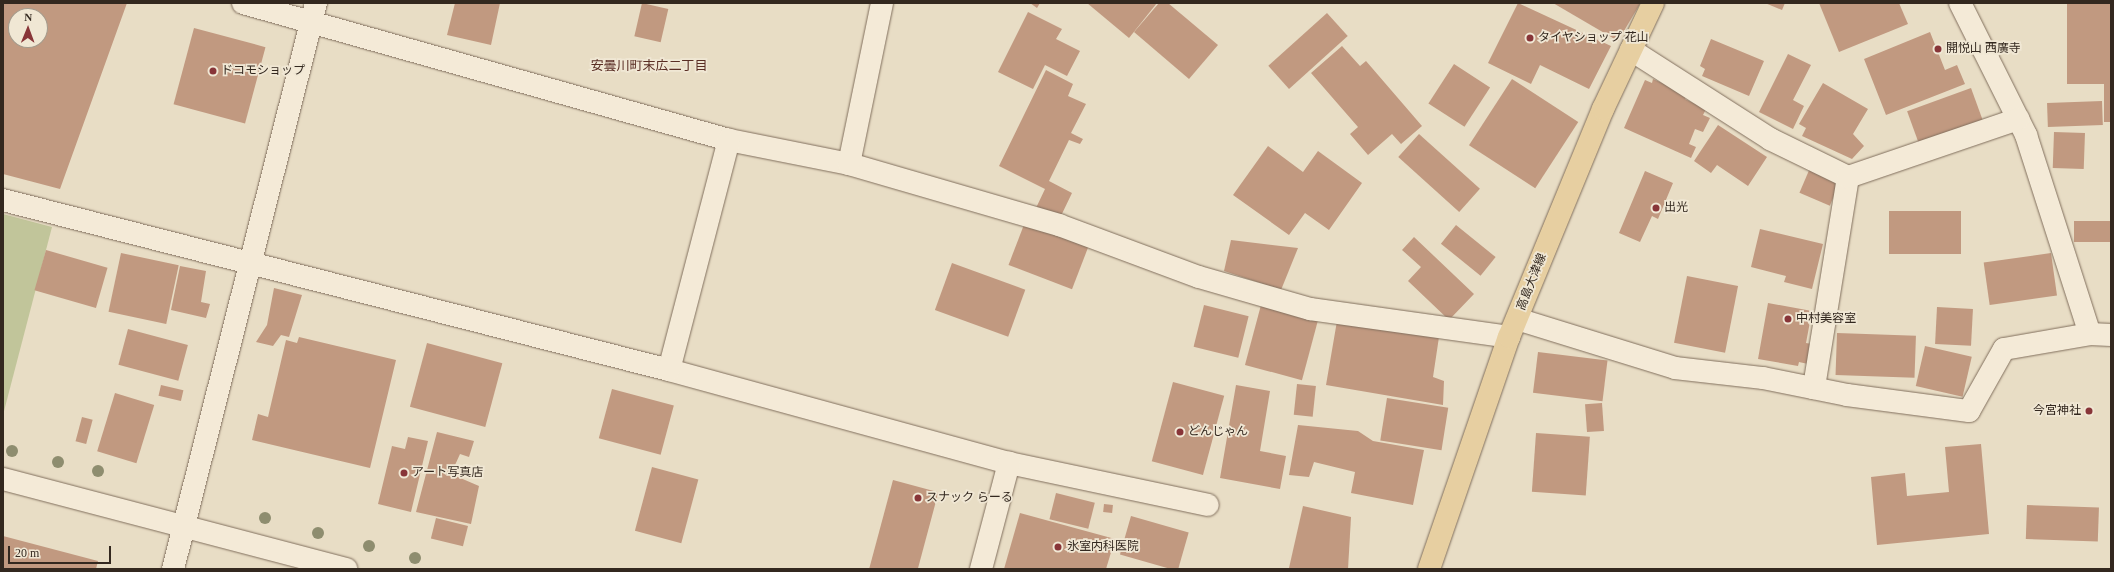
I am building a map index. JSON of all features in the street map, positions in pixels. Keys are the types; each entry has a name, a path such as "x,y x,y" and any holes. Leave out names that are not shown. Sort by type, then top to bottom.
{"main road":[{"name":"高島大津線","path":"1429,569 1513,328 1631,50 1653,3"}],"street":[{"path":"242,3 313,12 729,140 849,164 1059,225 1199,277 1310,309 1513,328 1675,368 1969,411 2004,349 2101,334 2018,119 1960,3"},
{"path":"849,164 882,3"},
{"path":"173,569 313,12"},
{"path":"1631,50 1770,139 1848,176 2018,119"},
{"path":"669,370 729,140"},
{"path":"1814,388 1848,176"},
{"path":"3,200 669,370 1009,463 1208,505"},
{"path":"981,569 1009,463"},
{"path":"3,479 346,569"}],"green space":[{"path":"3,214 52,227 3,415"}],"building":[{"path":"3,3 127,3 60,189 3,174"},
{"path":"455,3 500,3 491,45 447,35"},
{"path":"642,3 668,9 661,42 634,36"},
{"path":"1030,3 1040,3 1037,8"},
{"path":"1087,3 1157,3 1129,38"},
{"path":"1159,3 1168,3 1218,45 1189,79 1134,32"},
{"path":"1518,3 1611,46 1589,89 1540,65 1531,84 1488,63"},
{"path":"1553,3 1638,3 1640,4 1618,41"},
{"path":"1765,3 1785,3 1782,10"},
{"path":"1819,3 1899,3 1908,24 1839,52"},
{"path":"2067,3 2111,3 2111,122 2104,122 2104,84 2067,84"},
{"path":"1028,12 1062,29 1056,39 1080,51 1067,76 1045,65 1033,89 998,72"},
{"path":"1327,13 1348,36 1289,89 1268,66"},
{"path":"194,28 265,47 245,123 174,104"},
{"path":"1930,32 1945,70 1957,65 1965,84 1886,115 1864,59"},
{"path":"1711,39 1764,61 1749,96 1702,76 1705,69 1700,66"},
{"path":"1342,46 1360,66 1366,61 1422,126 1401,144 1392,134 1368,155 1350,134 1358,127 1311,73"},
{"path":"1788,54 1811,65 1793,100 1804,106 1793,129 1759,112"},
{"path":"1454,64 1490,87 1464,127 1428,103"},
{"path":"1046,70 1073,84 1068,96 1086,104 1071,133 1083,139 1080,144 1069,140 1049,181 1072,193 1059,220 1036,208 1045,189 999,166"},
{"path":"1512,79 1578,122 1535,188 1469,145"},
{"path":"1653,79 1687,94 1685,99 1706,109 1703,115 1710,118 1703,132 1695,129 1689,144 1696,147 1691,158 1624,128 1645,80 1652,83"},
{"path":"1823,83 1868,109 1853,134 1864,146 1852,159 1802,136 1806,128 1799,124"},
{"path":"1971,88 1985,127 1921,150 1907,111"},
{"path":"2102,101 2103,125 2048,127 2047,103"},
{"path":"1718,125 1767,157 1748,186 1717,165 1711,173 1694,161"},
{"path":"2054,132 2085,133 2084,169 2053,168"},
{"path":"1419,134 1480,189 1459,212 1398,157"},
{"path":"1268,146 1303,172 1318,151 1362,183 1329,230 1305,213 1289,235 1233,195"},
{"path":"1810,168 1840,181 1830,206 1799,193"},
{"path":"1645,171 1673,183 1658,219 1652,216 1640,242 1619,233"},
{"path":"1889,211 1961,211 1961,254 1889,254"},
{"path":"2074,221 2111,221 2111,242 2074,242"},
{"path":"1025,222 1088,246 1072,289 1009,265"},
{"path":"1456,225 1496,257 1481,276 1441,244"},
{"path":"1760,229 1823,244 1812,289 1784,282 1786,276 1751,267"},
{"path":"1414,237 1474,294 1449,320 1408,281 1421,267 1402,250"},
{"path":"1231,240 1298,248 1281,290 1224,271"},
{"path":"46,250 108,268 96,308 34,290"},
{"path":"121,253 179,265 166,324 109,312"},
{"path":"2051,253 2057,296 1990,305 1984,262"},
{"path":"952,263 1025,290 1008,337 935,310"},
{"path":"180,266 206,271 201,302 210,304 206,318 171,310"},
{"path":"1687,276 1738,286 1725,353 1674,343"},
{"path":"274,288 302,295 289,337 281,335 273,346 256,342 267,325"},
{"path":"1768,303 1812,311 1806,343 1812,344 1808,364 1799,362 1798,366 1758,359"},
{"path":"1204,305 1249,316 1238,358 1194,347"},
{"path":"1261,305 1318,320 1302,380 1245,365"},
{"path":"1937,307 1973,309 1971,346 1935,344"},
{"path":"1337,321 1439,337 1433,377 1444,381 1443,405 1326,385"},
{"path":"128,329 188,345 178,381 118,365"},
{"path":"1837,333 1916,336 1914,378 1836,375"},
{"path":"299,337 396,360 370,468 252,440 258,414 268,417 286,340 297,343"},
{"path":"427,343 502,363 485,427 410,407"},
{"path":"1925,346 1972,357 1963,397 1916,386"},
{"path":"1538,352 1607,361 1602,401 1533,393"},
{"path":"1173,382 1224,396 1203,475 1152,461"},
{"path":"1297,384 1316,386 1313,417 1294,415"},
{"path":"161,385 183,390 181,401 159,396"},
{"path":"1236,385 1270,391 1260,451 1286,456 1280,489 1220,478"},
{"path":"612,389 674,406 661,455 599,438"},
{"path":"115,393 154,405 136,463 97,451"},
{"path":"1387,398 1448,408 1442,450 1380,440"},
{"path":"1602,403 1604,431 1587,432 1585,404"},
{"path":"82,417 93,420 86,444 76,441"},
{"path":"1298,425 1358,431 1373,441 1424,450 1413,505 1351,493 1355,472 1314,462 1309,477 1289,475"},
{"path":"437,432 474,441 469,457 460,454 451,474 479,486 471,524 416,512"},
{"path":"1536,433 1590,437 1586,496 1532,492"},
{"path":"408,437 428,441 411,512 378,504 392,446 405,449"},
{"path":"1981,444 1989,534 1877,545 1871,477 1905,473 1907,496 1949,492 1945,447"},
{"path":"652,467 698,479 681,543 635,531"},
{"path":"893,480 938,492 918,569 869,569"},
{"path":"1056,493 1095,503 1088,529 1049,519"},
{"path":"1104,504 1113,505 1112,513 1103,512"},
{"path":"2027,505 2099,508 2098,541 2026,539"},
{"path":"1303,506 1351,517 1348,569 1289,568"},
{"path":"1020,513 1115,539 1106,569 1004,569"},
{"path":"1131,516 1189,533 1178,569 1171,569 1120,554"},
{"path":"436,518 468,526 463,546 431,538"},
{"path":"3,536 98,561 96,569 3,569"}],"place":[{"name":"タイヤショップ 花山","path":"1530,38"},
{"name":"開悦山 西廣寺","path":"1938,49"},
{"name":"ドコモショップ","path":"213,71"},
{"name":"出光","path":"1656,208"},
{"name":"中村美容室","path":"1788,319"},
{"name":"今宮神社","path":"2089,411"},
{"name":"どんじゃん","path":"1180,432"},
{"name":"アート写真店","path":"404,473"},
{"name":"スナック らーる","path":"918,498"},
{"name":"氷室内科医院","path":"1058,547"}],"district":[{"name":"安曇川町末広二丁目","path":"649,66"}]}
